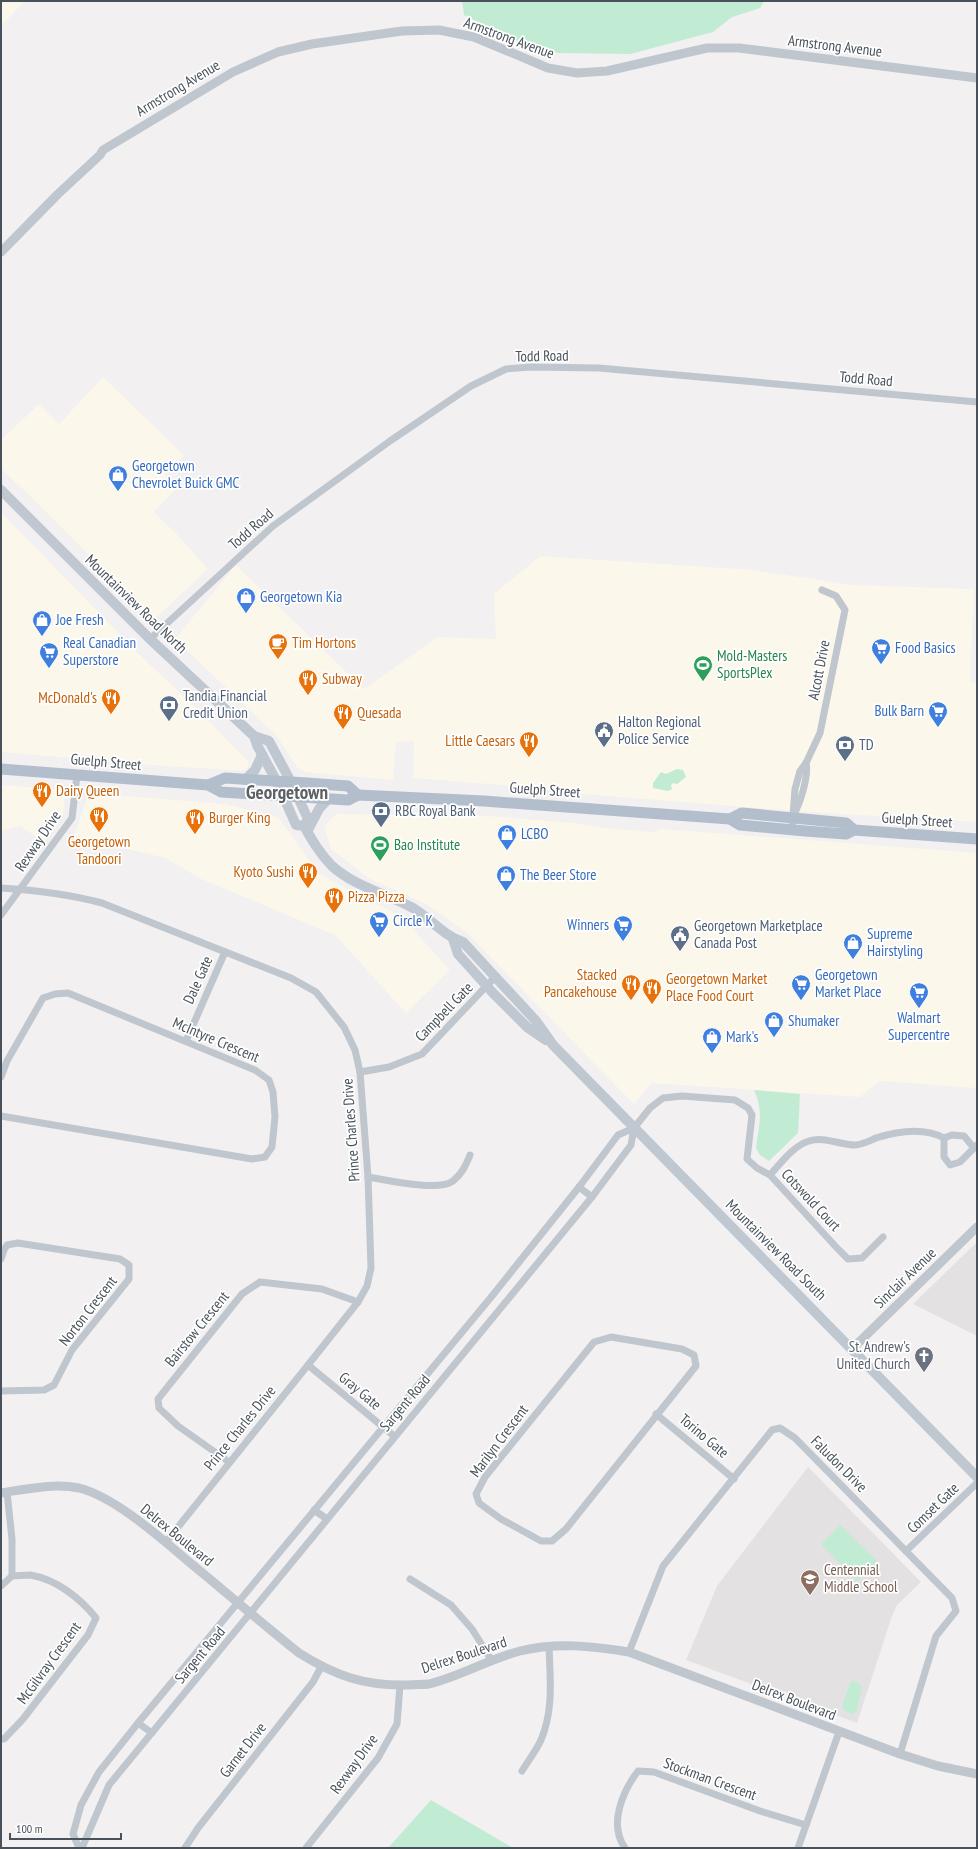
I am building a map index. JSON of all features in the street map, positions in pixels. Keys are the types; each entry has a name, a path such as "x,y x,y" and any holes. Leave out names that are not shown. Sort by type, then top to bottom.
{"main road":[{"name":"Mountainview Road North","path":"1,490 150,639 254,736 283,796"},
{"name":"Mountainview Road North","path":"254,736 269,741 298,797"},
{"path":"245,780 254,770 262,755"},
{"name":"Guelph Street","path":"1,769 208,785 222,792 348,800 358,795 484,801 730,819 740,825 846,834 854,830 977,839"},
{"name":"Guelph Street","path":"208,785 225,778 291,782 348,786 358,795"},
{"name":"Mountainview Road South","path":"283,796 296,825 305,829 321,854 333,866 347,876 413,908 433,921 453,939 463,942 536,1021 553,1045 977,1477"},
{"name":"Mountainview Road South","path":"298,797 308,819 305,829"},
{"path":"305,829 328,799"},
{"name":"Guelph Street","path":"730,819 742,813 846,823 854,830"},
{"name":"Mountainview Road South","path":"453,939 458,954 487,986 527,1026 553,1045"}],"street":[{"name":"Armstrong Avenue","path":"1,252 58,194 100,155 103,150 233,72 278,52 312,44 402,31 438,30 474,37 548,68 577,73 607,71 707,48 739,48 977,78"},
{"name":"Todd Road","path":"150,639 273,526 390,441 471,386 506,370 531,366 599,368 977,402"},
{"name":"Alcott Drive","path":"792,829 795,789 800,771 806,763 820,734 845,610 836,596 822,590"},
{"name":"Rexway Drive","path":"1,915 72,818 77,775"},
{"name":"Prince Charles Drive","path":"1,888 77,896 102,903 291,978 316,992 344,1027 355,1050 360,1072 368,1177 371,1268 367,1286 358,1302 166,1542"},
{"name":"Dale Gate","path":"186,1041 225,952"},
{"name":"Campbell Gate","path":"360,1072 389,1067 422,1054 496,977"},
{"name":"McIntyre Crescent","path":"1,1077 7,1061 44,998 55,994 68,993 255,1070 269,1080 273,1092 275,1117 272,1147 266,1157 252,1159 1,1116"},
{"name":"Cotswold Court","path":"634,1128 650,1108 663,1098 682,1096 735,1100 748,1108 752,1115 747,1159 756,1168 770,1175 848,1259 862,1258 883,1238"},
{"name":"Sargent Road","path":"78,1848 73,1834 81,1805 99,1772 237,1602 492,1296 579,1187 618,1135 634,1128"},
{"name":"Sargent Road","path":"82,1848 109,1785 328,1519 394,1436 592,1197 631,1145 634,1128"},
{"path":"770,1175 792,1151 809,1141 820,1140 856,1145 892,1133 911,1131 934,1133 944,1138 952,1135 964,1136 976,1146 960,1162 950,1165 944,1157 944,1138"},
{"path":"368,1177 426,1186 444,1186 452,1182 461,1173 470,1156"},
{"path":"579,1187 592,1197"},
{"name":"Sinclair Avenue","path":"852,1349 977,1227"},
{"name":"Norton Crescent","path":"1,1259 7,1245 18,1243 120,1259 129,1265 129,1279 72,1350 54,1385 44,1390 1,1391"},
{"name":"Bairstow Crescent","path":"229,1462 178,1426 159,1408 158,1399 242,1294 260,1282 322,1289 358,1302"},
{"path":"492,1296 504,1304"},
{"name":"Marilyn Crescent","path":"611,1337 682,1349 694,1354 696,1366 656,1414 566,1529 552,1541 541,1541 501,1519 479,1503 476,1494 485,1476 594,1342 611,1337"},
{"name":"Gray Gate","path":"308,1365 394,1436"},
{"name":"Torino Gate","path":"656,1414 734,1479"},
{"name":"Faludon Drive","path":"629,1652 663,1566 772,1430 780,1428 795,1438 952,1598 956,1611 936,1636 900,1754"},
{"name":"Comset Gate","path":"906,1551 977,1483"},
{"name":"Delrex Boulevard","path":"4,1492 55,1486 79,1488 98,1495 115,1504 166,1542 250,1614 299,1653 321,1667 361,1682 400,1685 428,1684 520,1651 549,1646 593,1646 629,1652 900,1754 938,1766 977,1774"},
{"path":"1,1586 12,1576 12,1539 4,1492"},
{"path":"314,1510 328,1519"},
{"name":"McGilvray Crescent","path":"1,1739 4,1738 23,1719 88,1635 96,1618 85,1604 52,1581 29,1575 12,1576"},
{"path":"410,1579 451,1605 472,1629 492,1661"},
{"path":"522,1772 541,1741 546,1726 551,1700 549,1646"},
{"name":"Garnet Drive","path":"185,1848 198,1828 313,1682 321,1667"},
{"name":"Rexway Drive","path":"306,1848 378,1758 397,1724 400,1685"},
{"path":"138,1723 152,1733"},
{"path":"798,1848 839,1732"},
{"name":"Stockman Crescent","path":"625,1848 622,1844 618,1825 620,1805 628,1785 638,1772 654,1772 760,1811 806,1825"}],"shaded area":[{"path":"1,1 25,1 1,26"},
{"path":"103,377 184,455 165,474 178,487 154,512 176,533 208,569 154,620 150,621 122,588 1,469 1,440 39,404 59,424"},
{"path":"1,512 142,657 196,708 249,762 248,767 243,771 151,765 1,752"},
{"path":"540,556 754,570 850,585 974,589 970,682 977,683 977,822 808,812 570,793 501,785 413,778 414,741 396,742 393,780 305,772 297,767 276,735 175,639 236,565 364,689 438,637 496,639 494,594"},
{"path":"1,785 65,790 63,815 44,842 20,826 1,831"},
{"path":"89,793 225,804 278,817 319,874 402,917 450,970 406,1013 335,935 199,878 166,858 74,837"},
{"path":"336,814 475,815 575,823 604,828 652,832 663,829 977,853 977,1088 880,1081 860,1097 651,1083 634,1104 467,933 428,905 370,879 331,849 324,826"},
{"path":"977,1242 977,1336 913,1304"},
{"name":"Centennial Middle School","path":"808,1467 921,1582 897,1605 892,1616 857,1723 686,1660 717,1586"}],"green space":[{"path":"462,1 764,1 760,8 732,17 713,32 630,54 558,53 532,48 464,15"},
{"path":"677,769 683,770 686,777 677,784 673,783 671,785 672,789 668,791 653,788 653,783 661,772 666,774"},
{"path":"754,1090 800,1094 798,1133 769,1161 760,1155 756,1148 760,1112"},
{"path":"840,1525 877,1561 857,1581 821,1544"},
{"path":"852,1680 859,1683 862,1687 857,1711 853,1714 845,1711 842,1707"},
{"path":"431,1800 513,1848 388,1848"}],"place":[{"name":"Georgetown Chevrolet Buick GMC","path":"118,492"},
{"name":"Georgetown Kia","path":"246,614"},
{"name":"Joe Fresh","path":"42,637"},
{"name":"Tim Hortons","path":"278,660"},
{"name":"Food Basics","path":"881,665"},
{"name":"Real Canadian Superstore","path":"49,669"},
{"name":"Mold-Masters SportsPlex","path":"703,682"},
{"name":"Subway","path":"308,696"},
{"name":"McDonald's","path":"111,715"},
{"name":"Tandia Financial Credit Union","path":"169,722"},
{"name":"Bulk Barn","path":"938,728"},
{"name":"Quesada","path":"343,730"},
{"name":"Halton Regional Police Service","path":"604,748"},
{"name":"Little Caesars","path":"529,758"},
{"name":"TD","path":"845,762"},
{"name":"Dairy Queen","path":"42,808"},
{"name":"RBC Royal Bank","path":"381,828"},
{"name":"Georgetown Tandoori","path":"99,833"},
{"name":"Burger King","path":"195,835"},
{"name":"LCBO","path":"507,851"},
{"name":"Bao Institute","path":"380,862"},
{"name":"Kyoto Sushi","path":"308,889"},
{"name":"The Beer Store","path":"506,892"},
{"name":"Pizza Pizza","path":"334,914"},
{"name":"Circle K","path":"379,938"},
{"name":"Winners","path":"623,942"},
{"name":"Georgetown Marketplace Canada Post","path":"680,952"},
{"name":"Supreme Hairstyling","path":"853,960"},
{"name":"Stacked Pancakehouse","path":"631,1001"},
{"name":"Georgetown Market Place","path":"801,1001"},
{"name":"Georgetown Market Place Food Court","path":"652,1005"},
{"name":"Walmart Supercentre","path":"919,1009"},
{"name":"Shumaker","path":"774,1038"},
{"name":"Mark's","path":"712,1054"},
{"name":"St. Andrew's United Church","path":"924,1373"},
{"name":"Centennial Middle School","path":"810,1596"}],"district":[{"name":"Georgetown","path":"287,792"}]}
